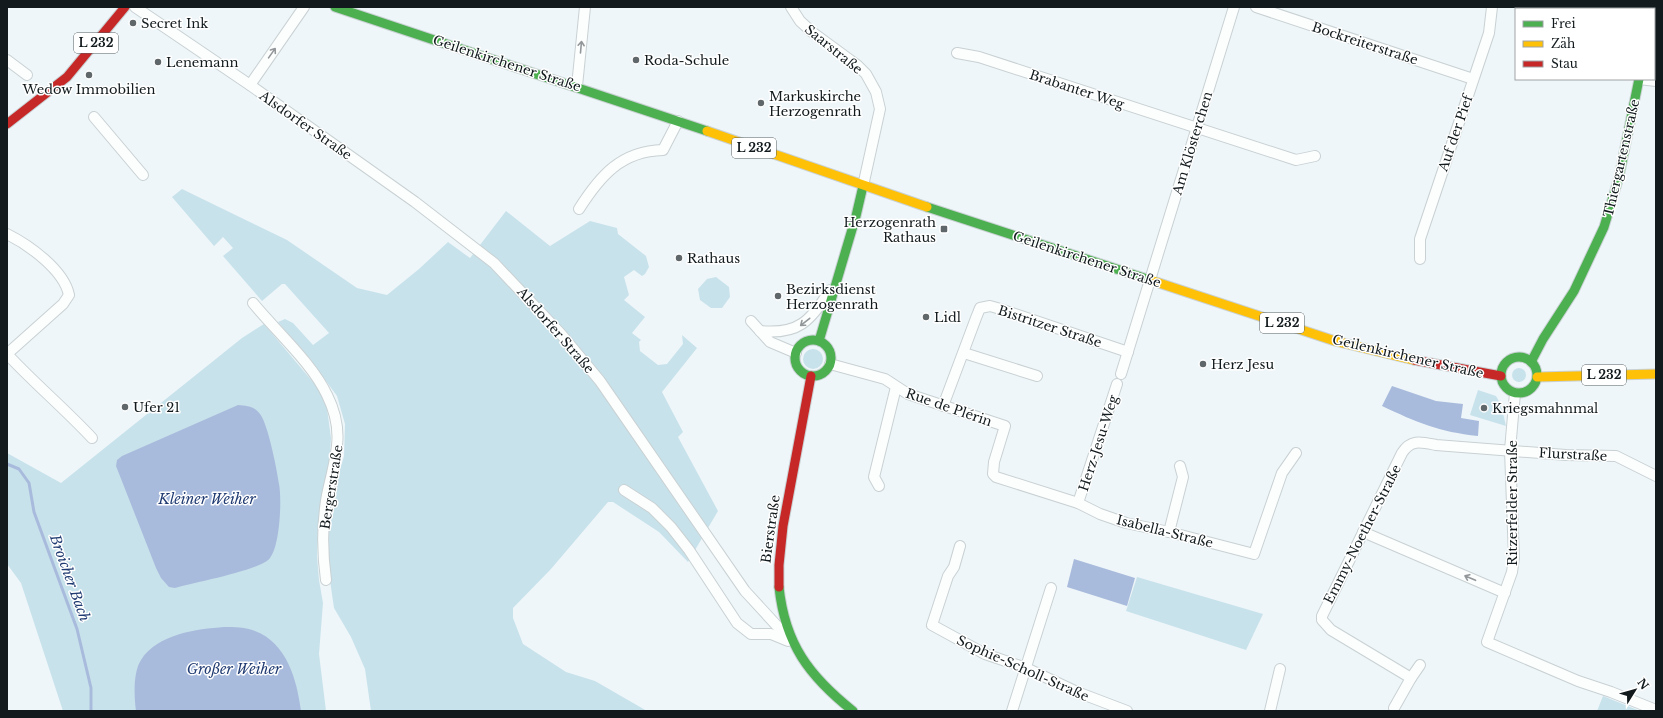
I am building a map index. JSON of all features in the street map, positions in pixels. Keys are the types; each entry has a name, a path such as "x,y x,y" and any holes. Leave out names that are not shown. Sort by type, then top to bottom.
{"main road":[{"name":"L 232","path":"7,124 67,77 125,7"},
{"name":"Geilenkirchener Straße","path":"339,8 577,86 863,186 1357,347 1440,366 1501,376"},
{"name":"Thiergartenstraße","path":"1531,362 1543,339 1574,291 1604,227 1619,177 1639,80"},
{"path":"819,341 863,186"},
{"path":"808,341 819,341 828,348 831,353 830,364 823,374 811,376 800,370 797,365 796,353 802,344 808,341"},
{"path":"1514,358 1526,359 1531,362 1536,369 1537,377 1535,383 1527,392 1515,393 1505,387 1501,376 1504,365 1514,358"},
{"name":"L 232","path":"1537,377 1656,374"},
{"name":"Bierstraße","path":"811,376 779,545 778,576 782,610 793,643 814,675 853,711"}],"street":[{"name":"Alsdorfer Straße","path":"135,7 250,85 444,224 494,263 566,339 600,381 745,591 793,643"},
{"name":"Alsdorfer Straße","path":"250,85 304,7"},
{"path":"577,86 585,7"},
{"name":"Saarstraße","path":"791,7 800,21 812,32 857,65 866,74 876,92 880,109 863,186"},
{"name":"Am Klösterchen","path":"1151,280 1234,7"},
{"name":"Bockreiterstraße","path":"1256,7 1473,79"},
{"name":"Auf der Pief","path":"1420,259 1420,239 1489,34 1492,7"},
{"name":"Brabanter Weg","path":"957,54 979,57 1196,129 1296,160 1315,156"},
{"path":"7,60 27,75"},
{"path":"94,117 143,175"},
{"path":"579,209 596,184 616,164 646,152 663,150 678,121"},
{"path":"7,234 39,254 62,280 67,287 69,295 63,304 7,354 24,373 66,410 92,438"},
{"path":"760,331 782,332 794,329 802,324 819,308 837,280"},
{"name":"Herz-Jesu-Weg","path":"1078,503 1151,280"},
{"name":"Bergerstraße","path":"253,303 318,379 327,393 338,426 336,458 324,522 322,559 326,580"},
{"name":"Bistritzer Straße","path":"944,406 957,366 964,353 980,308 990,306 1128,352"},
{"path":"751,322 770,342 796,353"},
{"path":"964,353 1037,376"},
{"name":"Rue de Plérin","path":"830,364 885,379 908,394 1005,426 994,462 993,474 996,477 1078,503"},
{"path":"878,486 874,477 896,387"},
{"name":"Ritzerfelder Straße","path":"1515,393 1510,450 1514,558 1512,572 1487,642 1578,681 1656,710"},
{"name":"Emmy-Noether-Straße","path":"1411,678 1331,630 1322,620 1322,616 1402,453 1409,445 1414,442 1422,442 1436,445 1510,450"},
{"name":"Flurstraße","path":"1510,450 1566,455 1616,456 1656,476"},
{"name":"Isabella-Straße","path":"1078,503 1100,514 1126,523 1254,554 1282,473 1296,453"},
{"path":"1168,532 1183,477 1180,466"},
{"path":"624,490 652,508 671,527 689,550 737,623 751,634 771,634 793,643"},
{"path":"1363,532 1505,593"},
{"name":"Sophie-Scholl-Straße","path":"960,546 954,567 948,576 932,625 985,654 1026,668 1077,692 1127,711"},
{"path":"1012,711 1051,588"},
{"path":"1394,708 1420,665"},
{"path":"1270,711 1280,669"}],"shaded area":[{"path":"182,189 287,240 357,288 387,295 419,269 448,242 470,258 506,211 550,246 590,221 617,228 618,234 646,256 649,267 645,274 642,276 634,270 624,277 629,295 624,300 645,317 632,333 641,340 639,342 640,351 658,365 667,364 683,344 682,335 697,348 662,392 683,432 678,437 718,511 688,562 659,532 613,502 608,502 551,569 513,608 513,618 523,644 566,672 595,681 647,711 371,711 365,669 351,637 334,608 327,560 328,511 344,456 345,424 337,396 309,358 278,322 285,319 293,323 313,345 329,333 285,284 282,284 262,301 223,256 233,248 223,237 214,246 172,197"},
{"path":"716,277 729,287 730,297 722,308 711,308 700,300 698,289 707,279"},
{"path":"264,324 318,388 326,401 331,438 329,466 318,524 317,556 323,603 319,654 326,711 63,711 21,583 7,564 7,453 61,483 242,338"},
{"path":"813,349 820,352 823,359 820,366 813,369 806,366 803,359 806,352"},
{"path":"1519,368 1524,370 1526,375 1524,380 1519,382 1514,380 1512,375 1514,370"},
{"path":"1478,390 1496,396 1501,405 1506,426 1470,415"},
{"path":"1137,577 1263,614 1246,650 1126,611"},
{"path":"1603,696 1640,711 1597,711"}],"water":[{"path":"1392,386 1436,401 1463,404 1461,418 1479,421 1478,436 1451,432 1428,426 1382,406"},
{"name":"Kleiner Weiher","path":"238,405 247,406 258,411 263,419 272,448 280,491 278,533 273,552 270,558 264,563 254,567 226,576 175,588 169,587 161,578 156,568 116,466 117,460 122,456"},
{"path":"1074,559 1135,578 1127,606 1067,587"},
{"name":"Großer Weiher","path":"224,627 255,631 275,644 283,653 293,675 297,687 301,711 136,711 135,678 138,665 148,651 157,644 178,634 202,629"}],"waterway":[{"name":"Broicher Bach","path":"7,464 19,469 29,483 34,512 77,629 91,688 91,711"}],"traffic: fast":[{"path":"335,7 707,131"},
{"path":"1531,362 1543,339 1574,291 1604,227 1619,177 1639,80"},
{"path":"819,341 856,216 863,186"},
{"path":"927,207 1153,281"},
{"path":"816,340 826,345 830,351 831,358 830,365 826,371 820,375 810,376 800,371 796,365 795,355 800,345 806,341 816,340"},
{"path":"1519,357 1529,360 1534,365 1537,375 1534,385 1529,390 1519,393 1509,390 1504,385 1501,375 1504,365 1509,360 1519,357"},
{"path":"779,587 782,607 793,642 812,671 824,685 853,711"}],"traffic: slow":[{"path":"707,131 927,207"},
{"path":"1153,281 1335,341 1414,360"},
{"path":"1537,377 1656,374"}],"traffic: jam":[{"path":"7,124 67,77 125,7"},
{"path":"1414,360 1501,376"},
{"path":"779,587 779,565 783,526 811,376"}],"place":[{"name":"Secret Ink","path":"133,23"},
{"name":"Roda-Schule","path":"636,60"},
{"name":"Lenemann","path":"158,62"},
{"name":"Wedow Immobilien","path":"89,75"},
{"name":"Markuskirche Herzogenrath","path":"761,103"},
{"name":"Herzogenrath Rathaus","path":"944,229"},
{"name":"Rathaus","path":"679,258"},
{"name":"Bezirksdienst Herzogenrath","path":"778,296"},
{"name":"Lidl","path":"926,317"},
{"name":"Herz Jesu","path":"1203,364"},
{"name":"Ufer 21","path":"125,407"},
{"name":"Kriegsmahnmal","path":"1484,408"}]}
